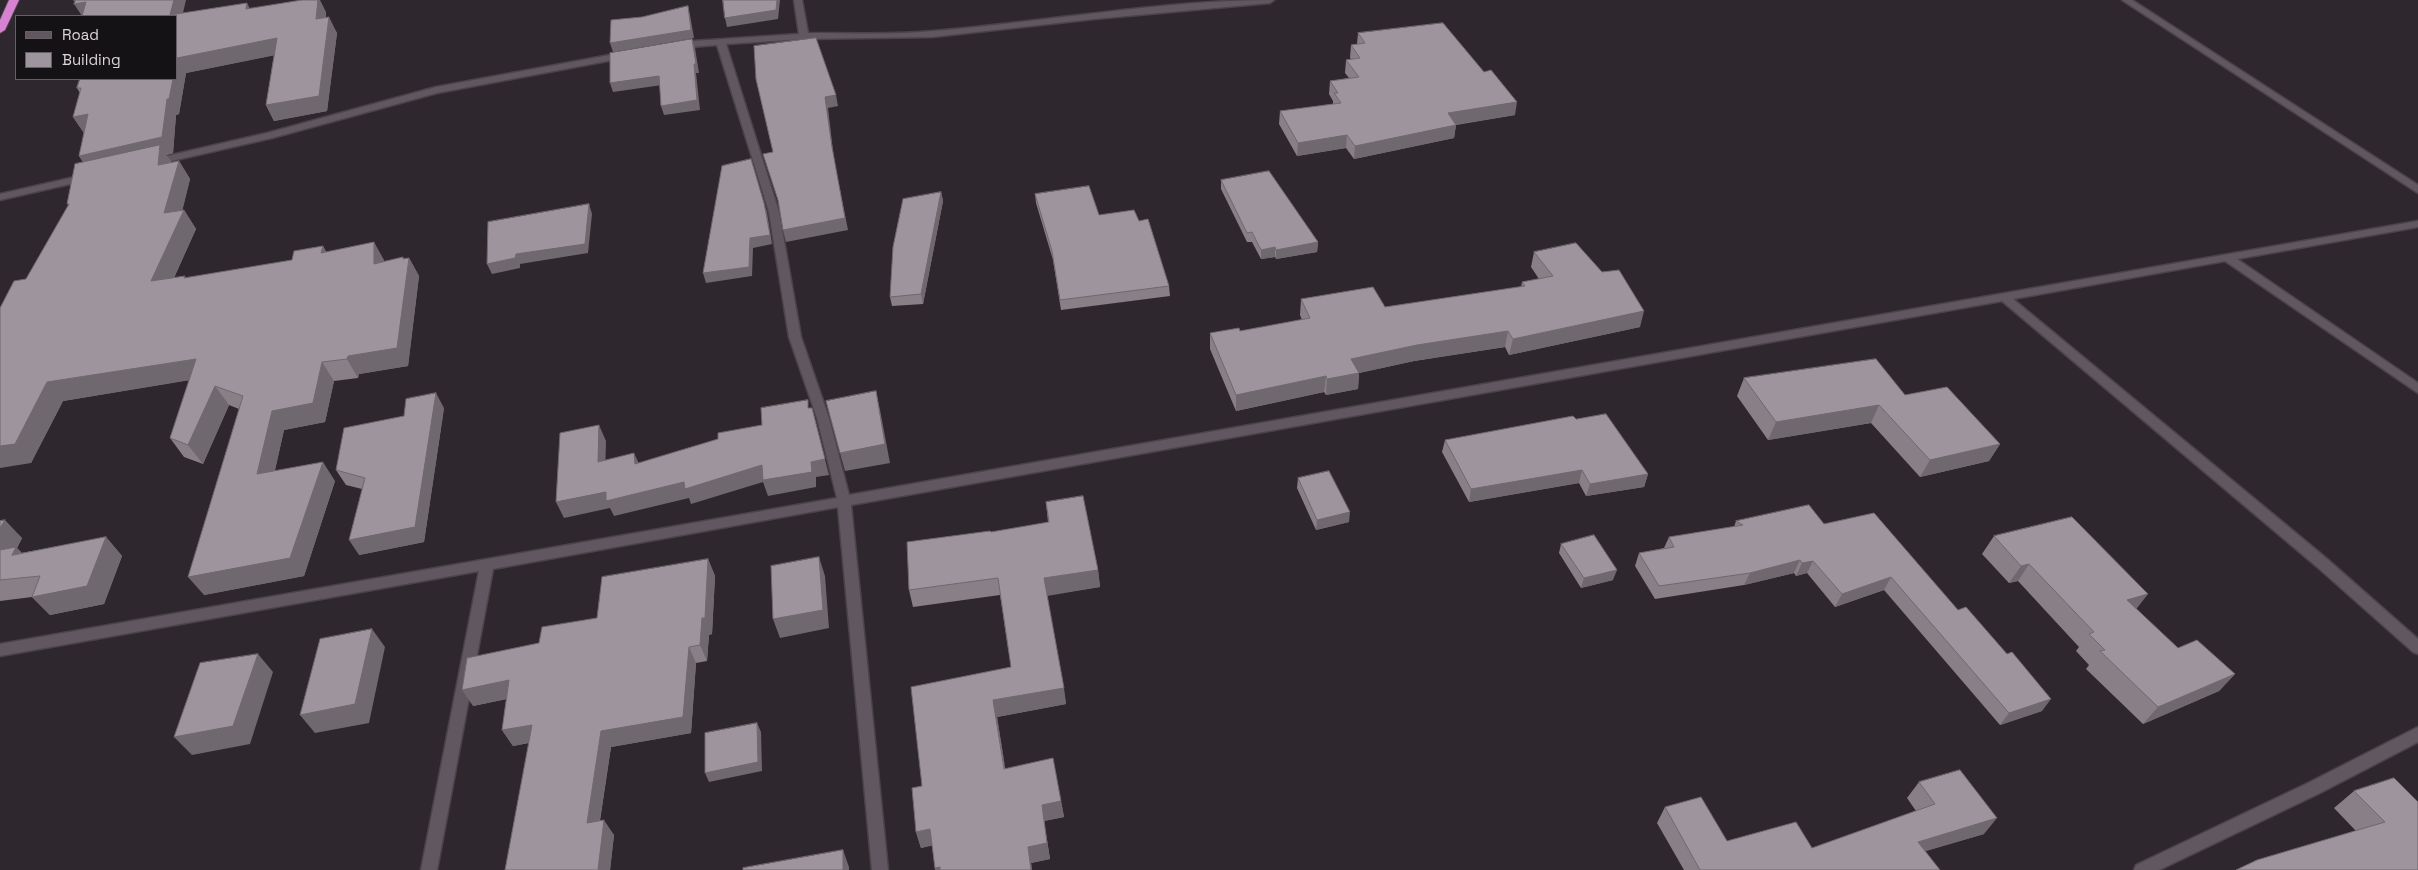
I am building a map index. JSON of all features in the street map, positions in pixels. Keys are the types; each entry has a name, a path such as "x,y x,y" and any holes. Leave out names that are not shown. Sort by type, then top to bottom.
{"highway":[{"path":"0,30 14,0"}],"street":[{"path":"798,0 804,36"},
{"path":"1148,0 1152,10"},
{"path":"672,46 804,36 932,34 1152,10 1270,0"},
{"path":"2126,0 2418,190"},
{"path":"721,42 774,212 795,337 823,418 844,501 880,870"},
{"path":"144,164 268,136 436,90 633,53"},
{"path":"0,197 96,175"},
{"path":"0,650 2418,224"},
{"path":"2226,257 2418,389"},
{"path":"2004,297 2321,562 2418,648"},
{"path":"429,870 487,564"},
{"path":"2142,870 2314,788 2418,734"}],"building":[{"path":"76,0 174,0 170,15 82,15 86,2 74,4"},
{"path":"302,0 318,0 316,19 329,17 319,96 266,105 277,38 178,58 178,15 170,15 247,3 246,9"},
{"path":"723,0 777,0 776,10 725,18"},
{"path":"688,6 691,30 610,43 611,20 642,17"},
{"path":"1443,23 1484,72 1491,70 1517,102 1448,113 1456,125 1355,146 1347,135 1298,143 1280,111 1341,103 1334,93 1338,93 1330,81 1359,77 1346,60 1360,58 1351,45 1365,43 1358,33"},
{"path":"816,38 836,95 825,97 845,218 783,230 778,200 763,154 773,152 756,79 754,46"},
{"path":"692,39 696,64 694,64 697,100 661,106 659,76 610,83 610,53"},
{"path":"80,80 173,80 169,99 167,99 162,137 79,156 88,114 73,117 81,88 77,88"},
{"path":"160,145 158,165 179,161 164,213 184,210 151,281 185,276 184,278 292,260 294,251 323,246 321,253 374,242 374,264 403,257 403,259 409,258 397,348 348,356 347,359 322,362 313,403 272,411 257,474 323,462 290,558 188,577 243,396 215,386 188,445 170,438 196,359 47,382 15,444 0,446 0,308 14,281 26,279 69,204 67,204 75,164"},
{"path":"751,159 764,203 770,235 750,238 749,267 703,273 722,166"},
{"path":"1269,171 1318,242 1276,250 1275,247 1261,250 1252,232 1247,233 1221,180"},
{"path":"1089,186 1099,215 1134,210 1139,221 1148,219 1169,286 1060,300 1052,251 1035,194"},
{"path":"941,192 921,294 890,297 893,247 903,199"},
{"path":"589,204 585,244 516,254 515,258 487,264 488,222"},
{"path":"1576,243 1602,272 1619,270 1644,311 1513,339 1508,331 1417,345 1351,359 1359,373 1327,379 1326,376 1236,395 1210,333 1239,328 1240,331 1310,318 1301,299 1373,287 1385,307 1525,286 1522,282 1553,276 1534,252"},
{"path":"1876,359 1905,395 1947,387 2000,444 1930,460 1879,405 1776,422 1744,378"},
{"path":"876,391 885,444 840,453 826,401"},
{"path":"436,393 415,527 349,540 365,478 336,470 344,428 404,416 406,399"},
{"path":"808,400 808,408 812,408 825,459 811,462 812,472 763,480 762,465 685,489 684,482 606,501 606,492 556,502 560,433 599,425 598,462 634,453 635,464 718,439 718,433 762,425 761,408"},
{"path":"1606,414 1648,474 1590,484 1582,470 1471,489 1445,440 1573,416 1576,419"},
{"path":"1329,471 1350,512 1317,520 1298,478"},
{"path":"1083,496 1098,570 1044,578 1064,688 993,700 1004,769 1053,758 1061,801 1042,805 1047,843 1028,847 1031,870 940,870 940,867 935,868 930,829 916,832 912,788 922,786 911,687 1011,667 998,578 909,590 907,542 991,532 1049,522 1046,502"},
{"path":"1809,505 1824,524 1874,513 1958,610 1966,607 2007,654 2012,652 2051,699 2009,713 1891,577 1842,594 1813,561 1802,563 1800,560 1750,573 1659,586 1639,553 1674,547 1669,537 1743,525 1736,521"},
{"path":"2072,517 2148,594 2127,600 2178,648 2197,640 2235,674 2158,707 2100,651 2105,650 2089,634 2094,632 2029,564 2021,566 1994,536"},
{"path":"5,520 0,528 0,521"},
{"path":"1594,535 1617,570 1584,578 1561,544"},
{"path":"106,537 87,586 32,597 40,576 0,580 0,550 16,547 12,555"},
{"path":"819,557 823,610 773,619 771,566"},
{"path":"708,559 705,618 702,618 700,645 689,647 683,717 601,731 587,823 604,820 598,870 505,870 532,725 502,730 509,680 462,690 467,658 539,643 542,627 597,618 602,577"},
{"path":"372,629 355,704 300,715 320,639"},
{"path":"258,654 233,726 174,737 200,663"},
{"path":"757,723 758,762 705,773 705,733"},
{"path":"1960,770 1997,818 1918,842 1940,870 1700,870 1665,807 1701,797 1727,841 1796,822 1812,848 1935,804 1919,782"},
{"path":"2394,778 2418,802 2418,870 2236,870 2257,860 2385,822 2354,791"},
{"path":"843,850 843,870 743,870 743,868"}]}
